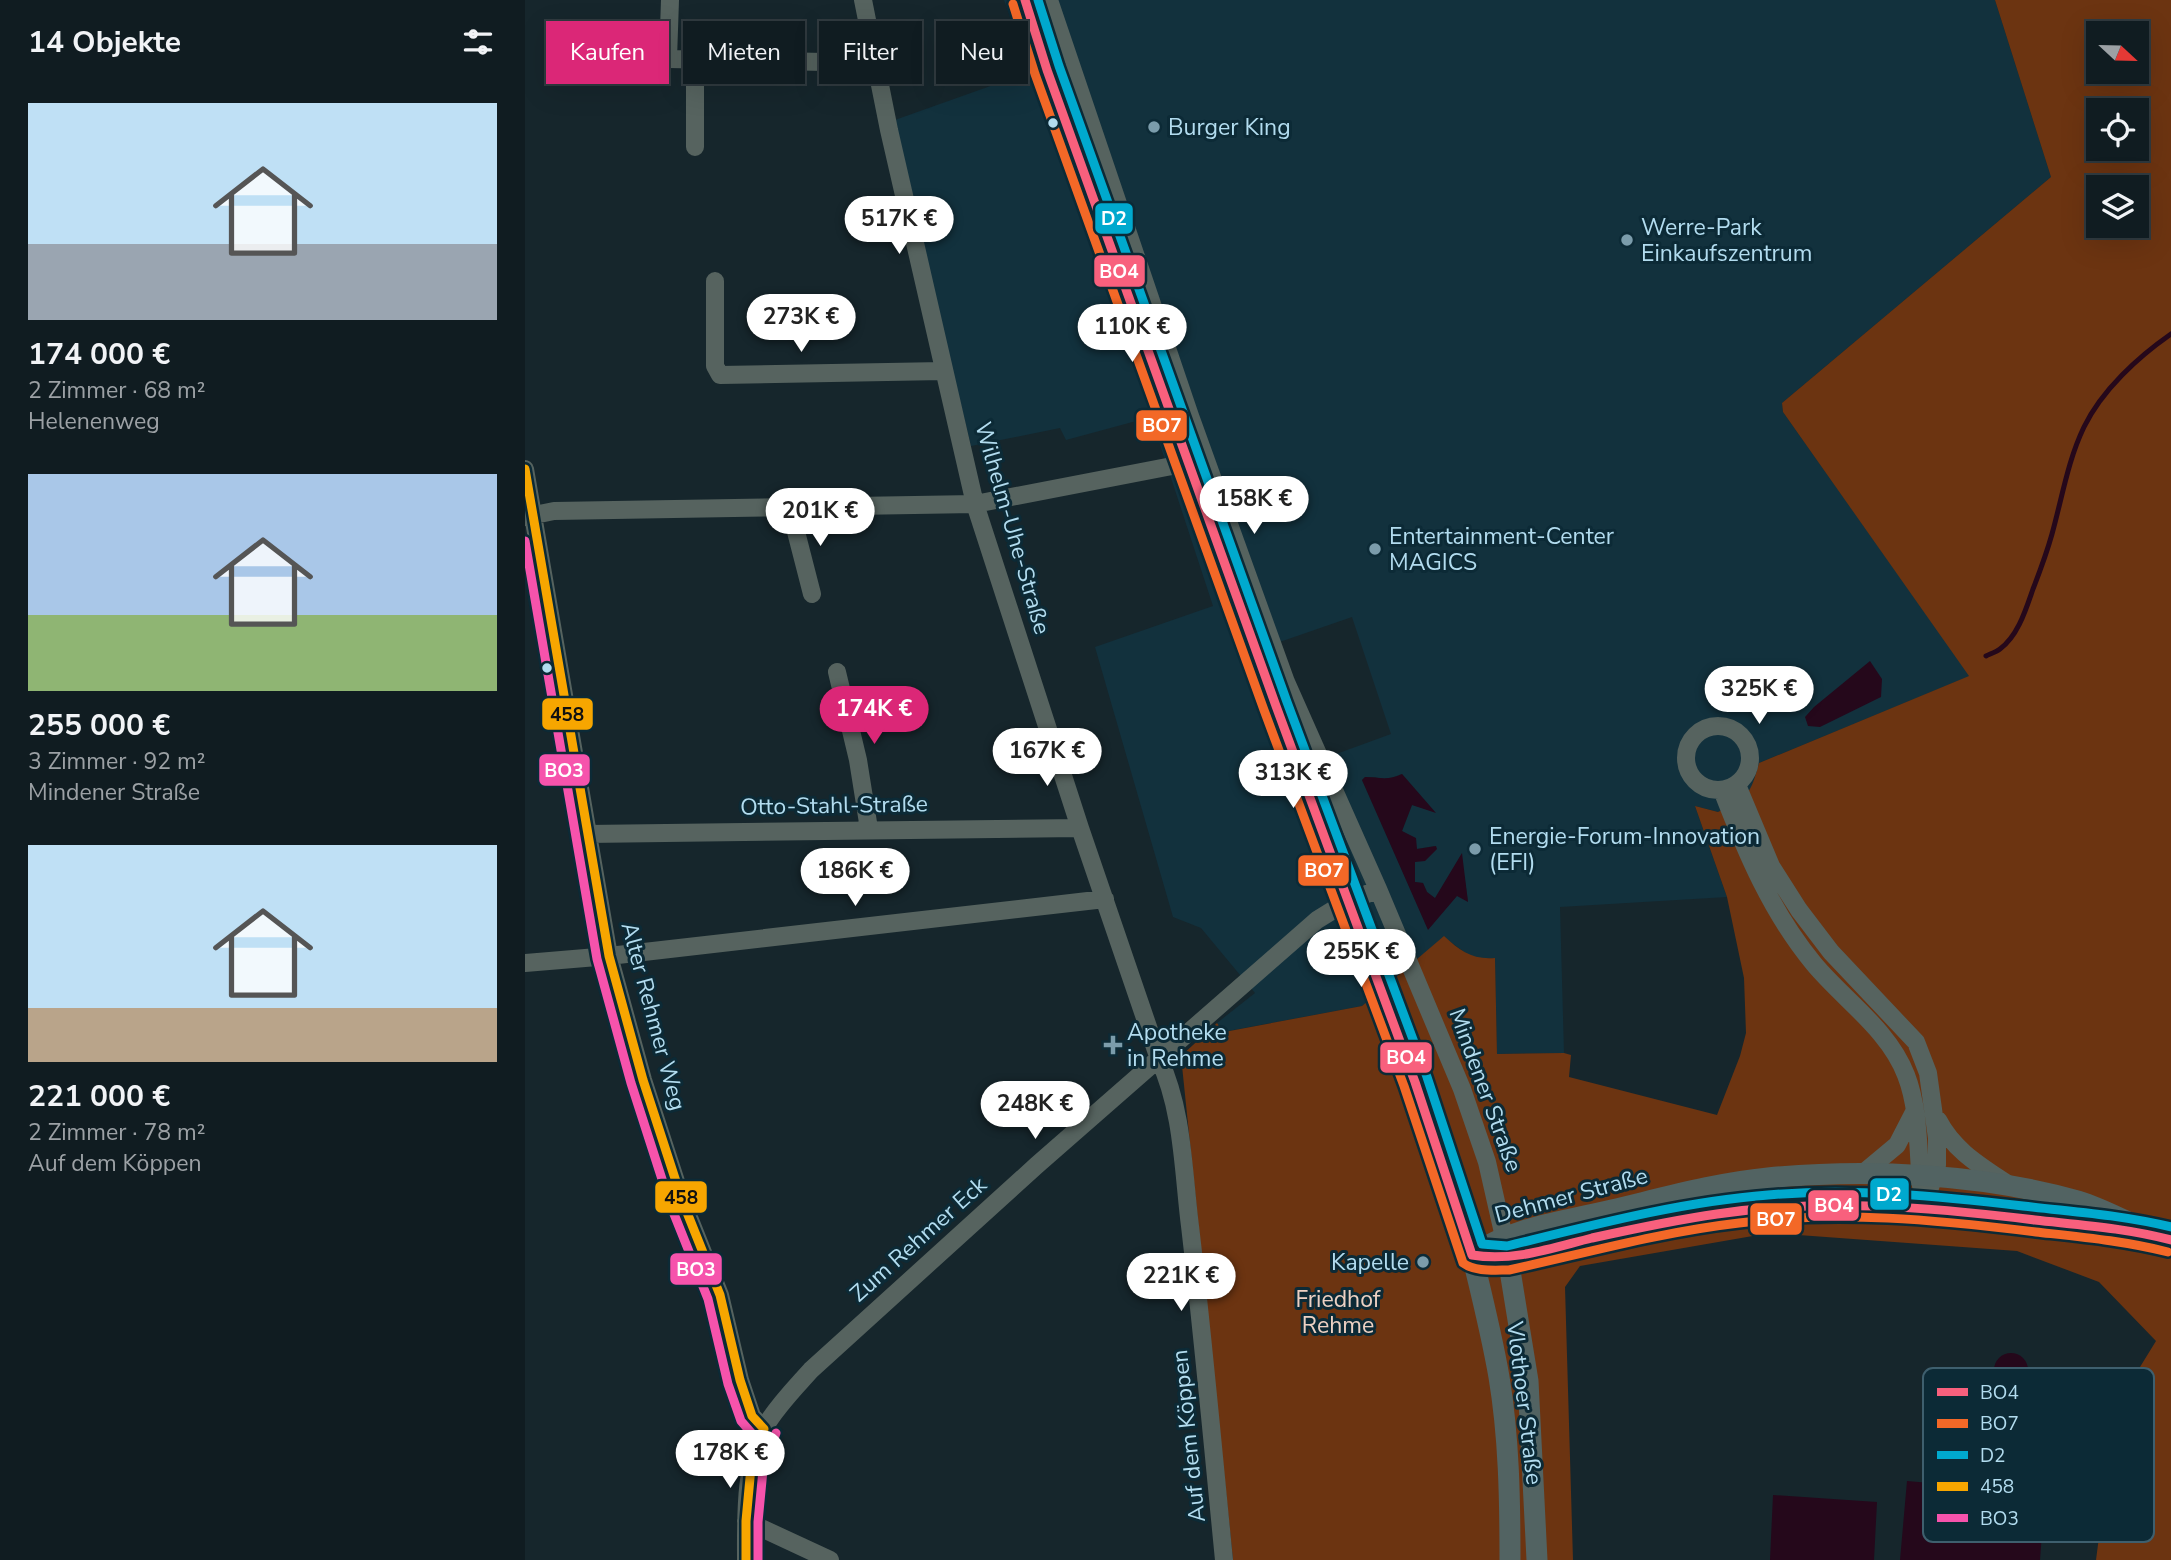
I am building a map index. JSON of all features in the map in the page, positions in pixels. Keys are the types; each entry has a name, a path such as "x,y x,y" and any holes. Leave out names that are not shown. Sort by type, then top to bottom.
{"main road":[{"name":"Dehmer Straße","path":"1472,1255 1490,1258 1506,1247 1662,1198 1766,1178 1861,1175 1927,1177 2045,1193 2098,1208 2165,1238"},
{"name":"Dehmer Straße","path":"1506,1247 1714,1214 1822,1205 1924,1207 2165,1238"},
{"name":"Vlothoer Straße","path":"1506,1247 1528,1381 1537,1560"},
{"name":"Vlothoer Straße","path":"1472,1255 1488,1317 1502,1401 1510,1499 1510,1560"}],"street":[{"path":"670,0 668,59 683,60"},
{"name":"Wilhelm-Uhe-Straße","path":"863,0 867,21"},
{"path":"1025,0 1047,71 1187,460 1431,1122 1472,1255"},
{"name":"Mindener Straße","path":"1049,0 1185,403 1286,682 1378,889 1473,1120 1487,1162 1506,1247"},
{"path":"695,84 695,147"},
{"name":"Wilhelm-Uhe-Straße","path":"881,84 975,504 1080,828 1159,1059"},
{"path":"715,281 715,366 720,375 943,371"},
{"path":"529,516 554,511 975,504 1172,466 1187,460"},
{"name":"Alter Rehmer Weg","path":"525,470 529,516 609,956 643,1080 681,1200 720,1296 740,1380 752,1416 764,1429"},
{"path":"792,507 812,594"},
{"path":"837,672 858,760 869,829"},
{"path":"1924,1207 1927,1177 1906,1074 1893,1050 1815,965 1781,920 1756,875 1729,787 1771,866 1799,910 1831,952 1916,1042 1928,1073 1936,1115 1938,1152 1927,1177"},
{"name":"Otto-Stahl-Straße","path":"587,834 1080,828"},
{"name":"Zum Rehmer Eck","path":"764,1429 778,1406 835,1346 1317,920 1378,889"},
{"path":"525,963 609,956 1105,899"},
{"name":"Auf dem Köppen","path":"1159,1059 1178,1120 1224,1560"},
{"path":"1861,1175 1896,1145 1914,1112"},
{"path":"1936,1115 1951,1142 1963,1154 2012,1187"},
{"path":"746,1560 751,1467 764,1429"},
{"path":"746,1521 830,1560"}],"shaded area":[{"path":"1004,0 1995,0 2051,177 1782,403 1783,412 1970,676 1759,763 1751,790 1740,801 1718,812 1695,806 1727,897 1560,907 1564,1053 1497,1054 1495,958 1468,955 1444,937 1362,1006 1223,1032 1217,1023 1255,993 1201,928 1173,917 1095,647 1213,606 1151,417 1066,440 1060,428 971,446 892,121 996,84 1028,84 1028,21 1012,21","holes":["1352,617 1391,734 1317,761 1271,645","1402,774 1434,811 1412,805 1402,831 1410,836 1417,849 1435,846 1415,862 1415,882 1423,883 1427,892 1435,899 1461,855 1468,901 1457,895 1428,929 1362,780 1365,777 1386,780"]},
{"path":"1870,661 1882,679 1881,697 1820,727 1808,726 1805,717 1814,707"},
{"path":"1402,774 1436,813 1412,805 1402,831 1416,838 1417,849 1436,846 1437,849 1425,861 1415,862 1415,882 1423,883 1427,892 1435,898 1462,853 1468,902 1457,896 1428,930 1362,780 1365,777 1388,778"},
{"path":"2011,1353 2023,1358 2028,1368 1994,1368 1999,1358"},
{"path":"1907,1481 1923,1482 1923,1542 2041,1542 2040,1560 1900,1560"},
{"path":"1773,1495 1877,1502 1874,1560 1770,1560"}],"green space":[{"name":"Friedhof Rehme","path":"1995,0 2171,0 2171,1560 2096,1560 2098,1542 2154,1542 2154,1368 2139,1368 2156,1341 2099,1282 2017,1251 1770,1233 1580,1266 1565,1287 1573,1560 1233,1560 1181,1056 1217,1023 1224,1032 1362,1006 1444,936 1467,953 1480,958 1495,958 1497,1054 1564,1053 1571,1055 1569,1077 1717,1115 1746,1033 1744,978 1727,897 1695,806 1718,812 1747,794 1759,763 1969,676 1783,412 1782,403 2051,177"}],"waterway":[{"path":"1986,656 2006,644 2017,630 2050,541 2074,453 2092,413 2122,375 2171,334"}],"transit line":[{"name":"BO4","path":"1025,0 1047,70 1276,706 1415,1082 1472,1255 1502,1257 1532,1253 1623,1231 1717,1214 1836,1205 1995,1215 2120,1230 2171,1240"},
{"name":"D2","path":"1038,0 1059,66 1287,702 1427,1077 1482,1244 1507,1246 1604,1222 1735,1198 1832,1192 1960,1199 2116,1217 2171,1227"},
{"name":"BO7","path":"1013,4 1035,74 1264,710 1404,1086 1463,1263 1479,1269 1509,1270 1681,1232 1739,1223 1813,1217 1888,1218 1962,1224 2103,1240 2168,1252"},
{"name":"458","path":"525,469 609,956 643,1080 682,1200 720,1295 740,1380 752,1416 764,1429"},
{"name":"BO3","path":"525,541 597,959 631,1083 670,1204 708,1299 728,1384 741,1421 755,1437"},
{"name":"458","path":"746,1560 751,1467 764,1429"},
{"name":"BO3","path":"758,1560 758,1522 763,1470 776,1433"}],"place":[{"name":"Burger King","path":"1154,127"},
{"name":"Werre-Park Einkaufszentrum","path":"1627,240"},
{"name":"Entertainment-Center MAGICS","path":"1375,549"},
{"name":"Energie-Forum-Innovation (EFI)","path":"1475,849"},
{"name":"Apotheke in Rehme","path":"1113,1045"},
{"name":"Kapelle","path":"1423,1262"}]}
